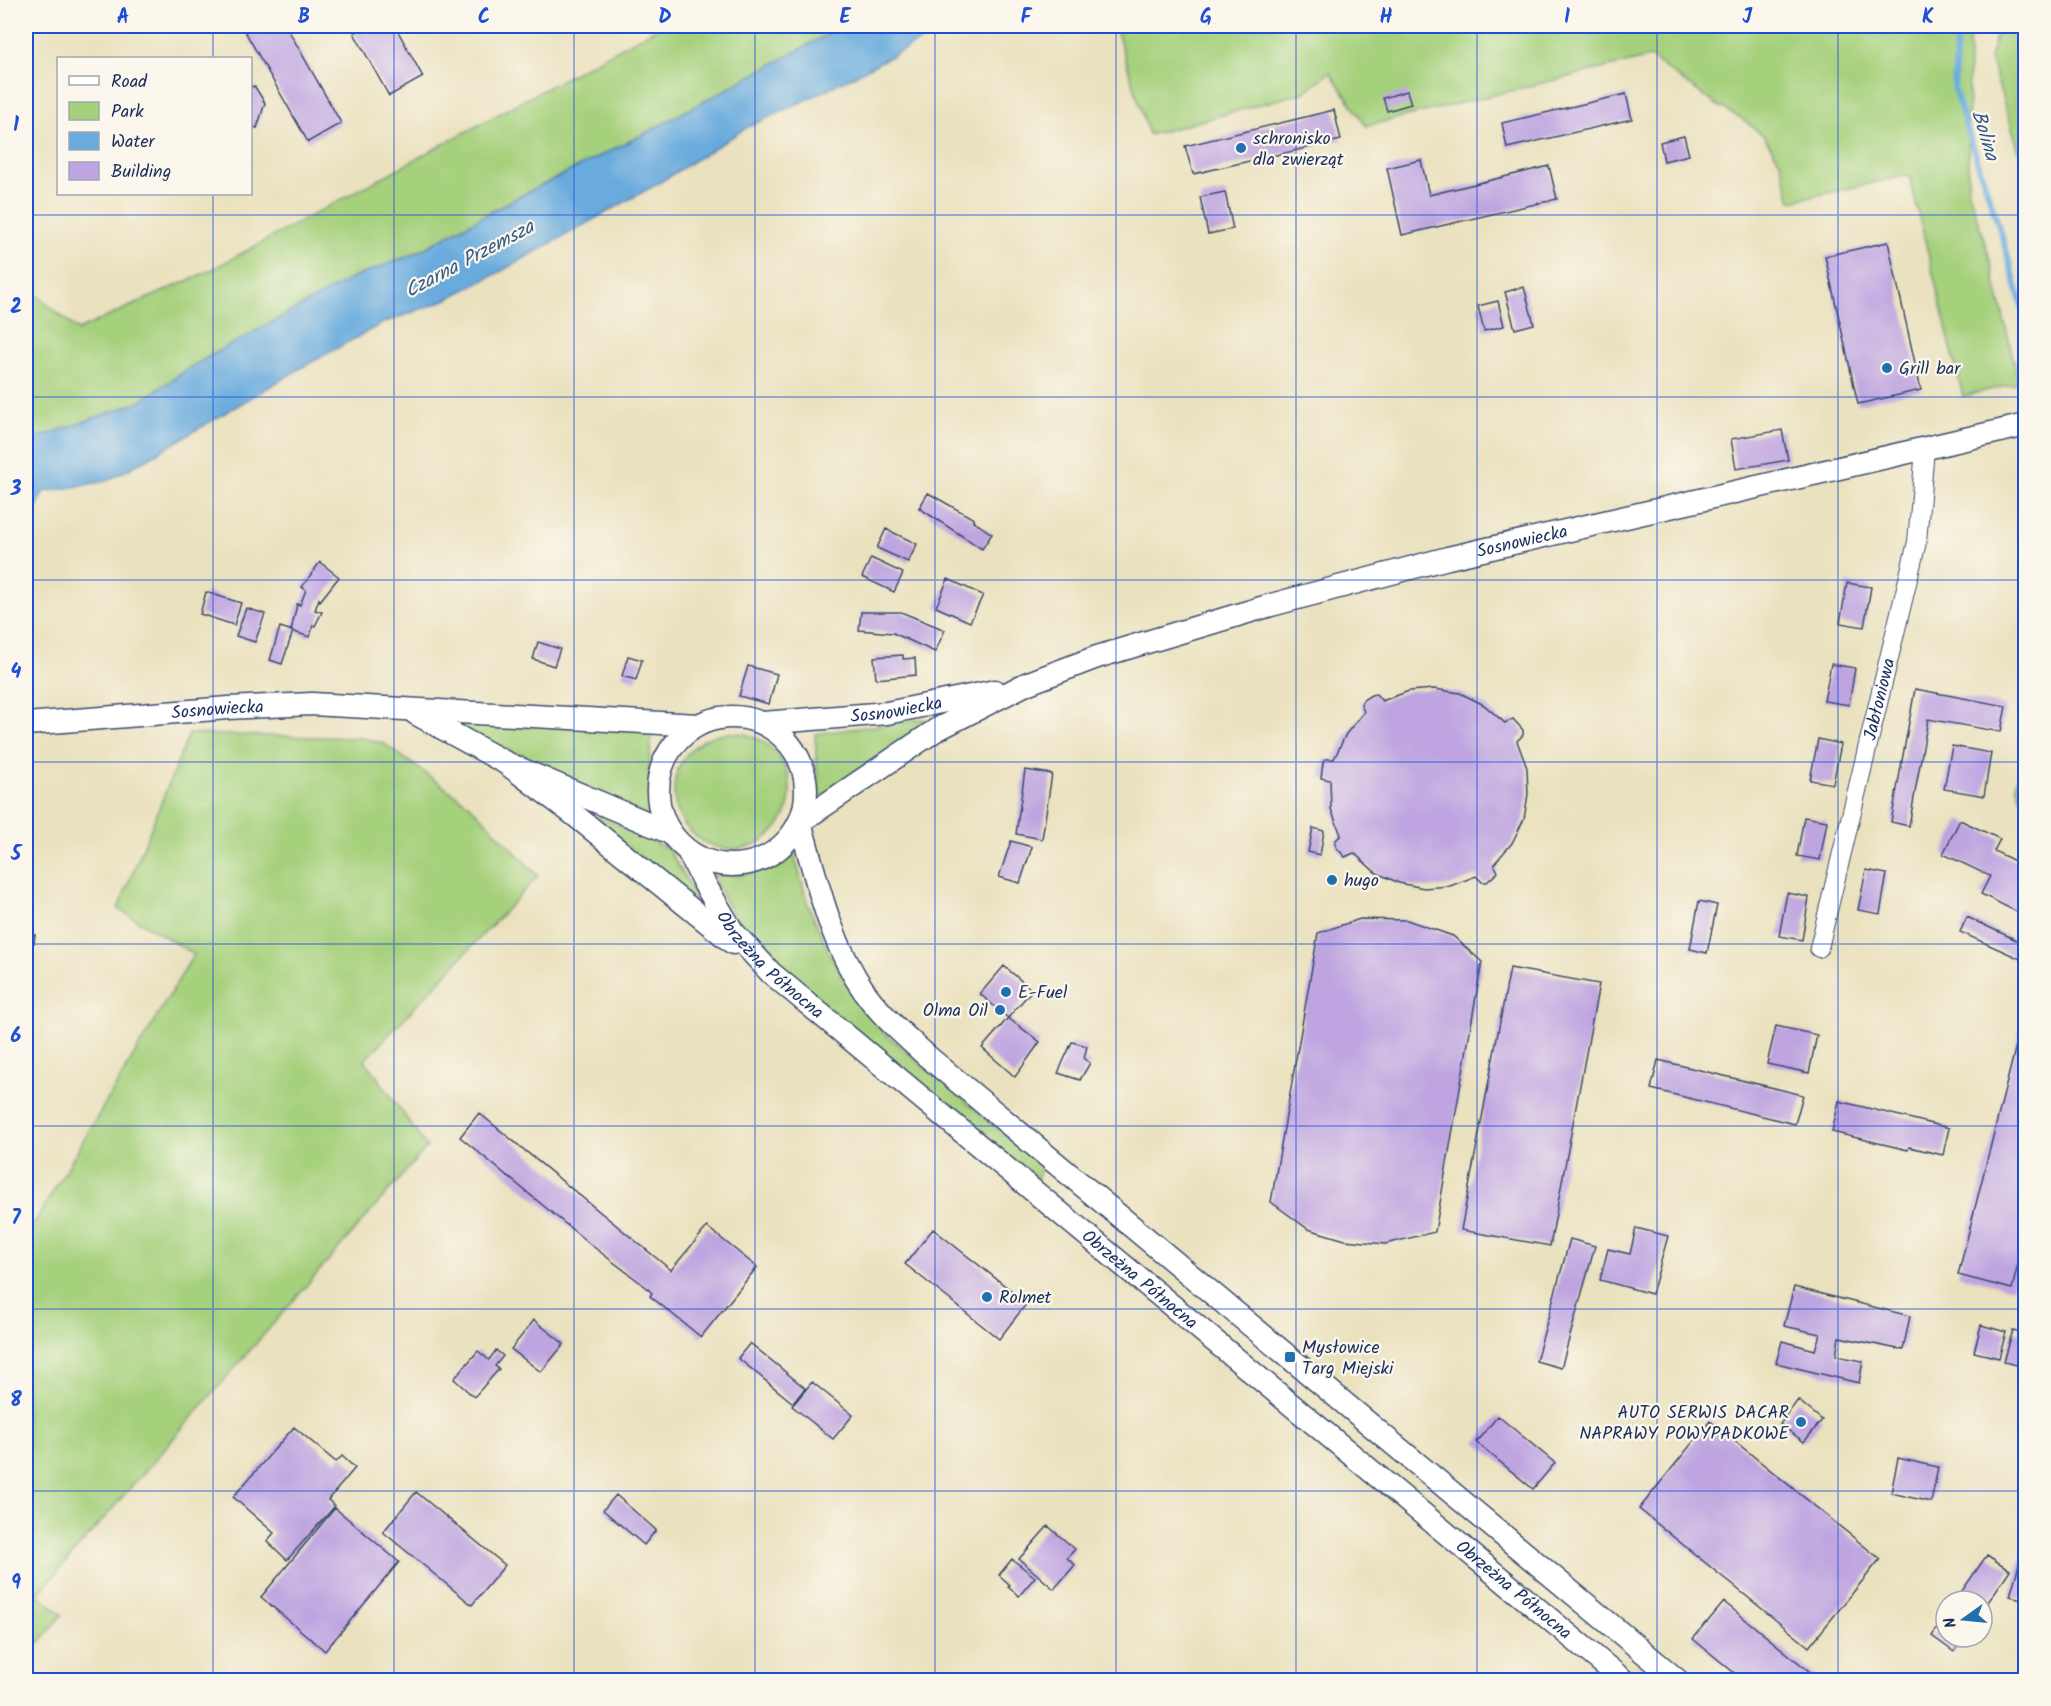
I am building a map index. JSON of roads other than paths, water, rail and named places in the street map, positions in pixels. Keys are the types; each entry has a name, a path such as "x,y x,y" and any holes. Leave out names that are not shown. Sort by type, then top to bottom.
{"street":[{"name":"Sosnowiecka","path":"800,822 936,730 1026,684 1097,657 1271,605 1448,558 2025,425"},
{"name":"Jabłoniowa","path":"1819,948 1917,542 1925,448"},
{"name":"Sosnowiecka","path":"763,723 887,713 1026,684"},
{"name":"Sosnowiecka","path":"26,724 228,708 312,704 698,725"},
{"name":"Sosnowiecka","path":"409,709 506,763 671,833"},
{"name":"Sosnowiecka","path":"723,717 743,717 763,723 779,733 793,748 802,765 806,784 806,804 800,822 780,848 767,857 743,865 719,864 688,851 671,833 662,814 658,794 660,773 668,754 681,737 698,725 723,717"},
{"path":"506,763 572,813 771,973"},
{"name":"Obrzeżna Północna","path":"800,822 824,906 838,943 866,993 884,1017 927,1056 1677,1680"},
{"name":"Obrzeżna Północna","path":"688,851 733,932 771,973 1623,1680"},
{"path":"1159,1294 1182,1266"}],"water":[{"name":"Czarna Przemsza","path":"843,26 951,26 829,89 746,128 657,184 498,273 443,301 383,323 107,481 43,492 32,520 26,520 26,442 139,402 194,365 352,278 416,253"}],"waterway":[{"name":"Bolina","path":"1957,26 1954,89 2001,233 2026,320"}],"place":[{"name":"schronisko dla zwierząt","path":"1241,148"},
{"name":"Grill bar","path":"1887,368"},
{"name":"hugo","path":"1332,880"},
{"name":"E-Fuel","path":"1006,992"},
{"name":"Olma Oil","path":"1000,1010"},
{"name":"Rolmet","path":"987,1297"},
{"name":"Mysłowice Targ Miejski","path":"1290,1357"},
{"name":"AUTO SERWIS DACAR NAPRAWY POWYPADKOWE","path":"1801,1422"}]}
